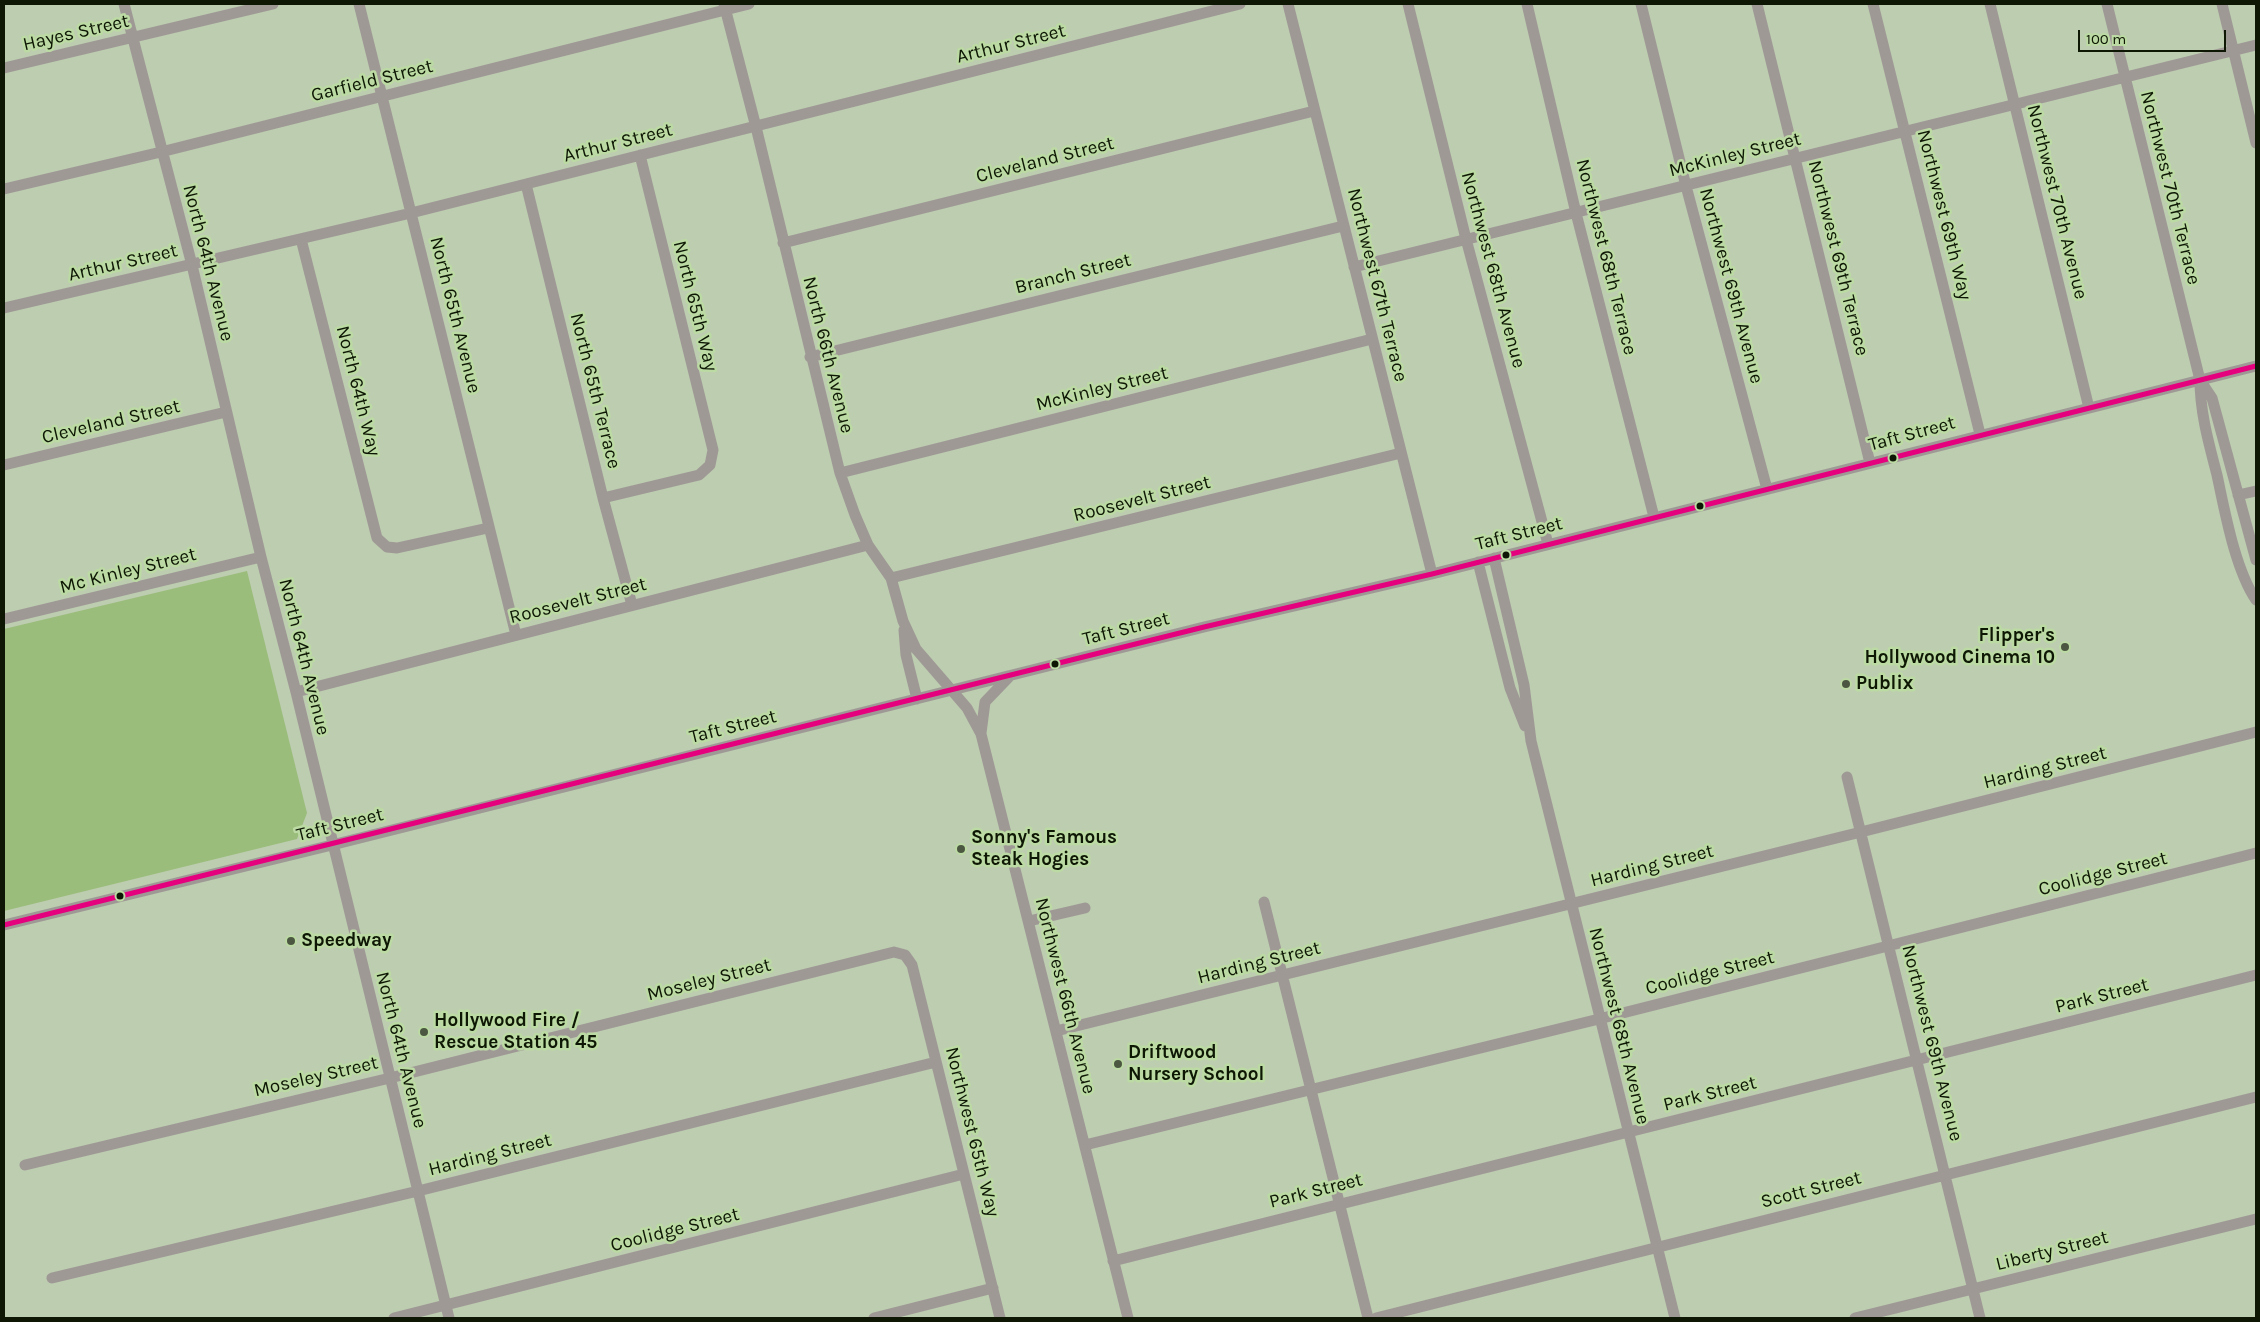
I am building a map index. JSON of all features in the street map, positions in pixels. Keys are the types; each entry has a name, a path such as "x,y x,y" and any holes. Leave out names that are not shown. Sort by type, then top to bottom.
{"street":[{"name":"North 64th Avenue","path":"124,4 161,152 192,265 261,557 296,692 449,1318"},
{"name":"Hayes Street","path":"4,68 273,4"},
{"name":"North 65th Avenue","path":"360,4 488,528 516,635"},
{"name":"Garfield Street","path":"4,189 383,96 724,7 749,4"},
{"name":"Arthur Street","path":"4,308 192,265 526,184 1240,4"},
{"name":"Northwest 67th Terrace","path":"1288,4 1432,574"},
{"name":"Northwest 68th Avenue","path":"1408,4 1466,239 1548,544"},
{"name":"Northwest 68th Terrace","path":"1527,4 1576,213 1654,517"},
{"name":"Northwest 69th Avenue","path":"1641,4 1686,186 1767,489"},
{"name":"Northwest 69th Terrace","path":"1757,4 1870,463"},
{"name":"Northwest 69th Way","path":"1873,4 1980,434"},
{"name":"Northwest 70th Avenue","path":"1990,4 2090,408"},
{"name":"Northwest 70th Terrace","path":"2107,4 2200,380"},
{"path":"2222,4 2256,143"},
{"name":"North 66th Avenue","path":"724,7 756,127 810,357 840,473 868,545 891,578 903,621 916,649 953,690"},
{"path":"2125,77 2256,45"},
{"name":"McKinley Street","path":"1354,267 2125,77"},
{"name":"Cleveland Street","path":"783,244 1314,110"},
{"name":"North 65th Way","path":"603,498 699,475 710,464 714,450 640,155"},
{"name":"North 65th Terrace","path":"526,184 603,498 632,605"},
{"name":"Branch Street","path":"810,357 1344,226"},
{"name":"North 64th Way","path":"301,239 377,538 387,547 397,548 488,528"},
{"name":"McKinley Street","path":"840,473 1372,339"},
{"name":"Taft Street","path":"4,925 1204,627 1432,574 1980,434 2256,366"},
{"path":"2200,380 2212,398 2256,560"},
{"path":"2200,380 2200,402 2223,502 2241,569 2256,600"},
{"name":"Cleveland Street","path":"4,465 226,412"},
{"name":"Roosevelt Street","path":"891,578 1401,453"},
{"path":"2238,495 2256,490"},
{"name":"Roosevelt Street","path":"296,692 868,545"},
{"name":"Mc Kinley Street","path":"4,620 261,557"},
{"name":"Northwest 68th Avenue","path":"1494,558 1524,684 1531,741 1675,1318"},
{"name":"Northwest 68th Avenue","path":"1478,562 1510,688 1531,741"},
{"path":"903,621 906,655 917,699"},
{"path":"981,734 985,702 1010,676"},
{"name":"Northwest 66th Avenue","path":"953,690 967,708 981,734 1128,1318"},
{"name":"Harding Street","path":"1056,1031 1861,832 2256,732"},
{"name":"Northwest 69th Avenue","path":"1847,777 1980,1318"},
{"name":"Coolidge Street","path":"1085,1145 1600,1019 2256,853"},
{"path":"1264,902 1368,1318"},
{"path":"1029,921 1085,908"},
{"name":"Moseley Street","path":"25,1164 390,1078 894,952 905,955"},
{"name":"Northwest 65th Way","path":"905,955 912,965 1000,1318"},
{"name":"Park Street","path":"1113,1261 2256,975"},
{"name":"Harding Street","path":"52,1278 418,1191 936,1062"},
{"name":"Scott Street","path":"1376,1318 2256,1097"},
{"name":"Coolidge Street","path":"394,1318 964,1174"},
{"name":"Liberty Street","path":"1856,1318 2256,1218"},
{"path":"874,1318 993,1288"}],"green space":[{"path":"247,571 307,813 297,839 4,911 4,629"}],"transit line":[{"path":"4,925 1204,627 1432,574 2256,366"}],"place":[{"name":"Flipper's Hollywood Cinema 10","path":"2065,647"},
{"name":"Publix","path":"1846,684"},
{"name":"Sonny's Famous Steak Hogies","path":"961,849"},
{"name":"Speedway","path":"291,941"},
{"name":"Hollywood Fire / Rescue Station 45","path":"424,1032"},
{"name":"Driftwood Nursery School","path":"1118,1064"}]}
